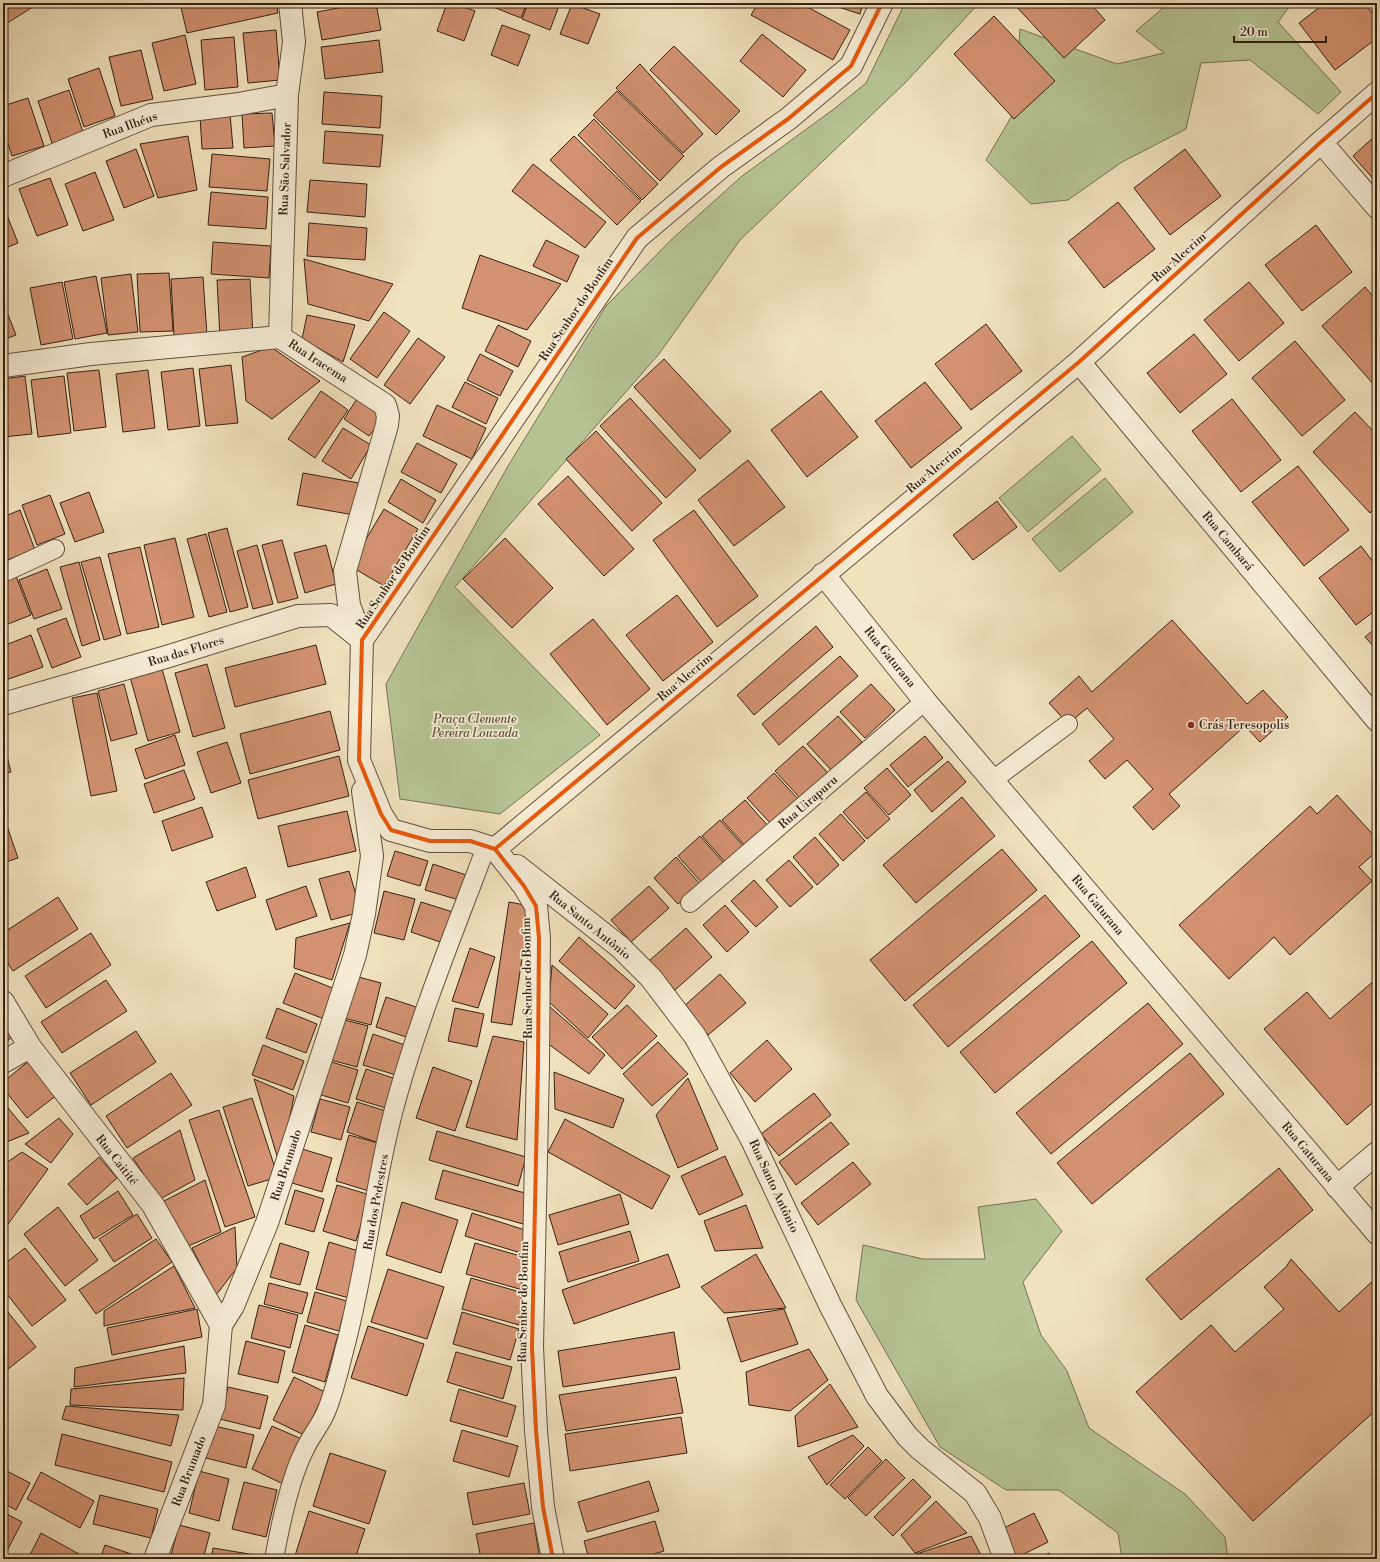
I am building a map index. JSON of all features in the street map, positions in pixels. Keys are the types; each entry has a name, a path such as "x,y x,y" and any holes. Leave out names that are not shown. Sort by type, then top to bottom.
{"street":[{"name":"Rua São Salvador","path":"280,337 287,95 294,42 290,3"},
{"name":"Rua Senhor do Bonfim","path":"553,1559 543,1507 536,1431 532,1347 539,938 536,906 524,886 490,848 470,841 430,841 391,830 381,814 359,760 362,640 637,238 721,167 788,118 851,66 882,3"},
{"name":"Rua Alecrim","path":"490,848 1079,362 1377,93"},
{"name":"Rua Ilhéus","path":"3,176 152,115 239,104 287,95"},
{"path":"1321,142 1377,208"},
{"name":"Rua Iracema","path":"3,366 91,354 280,337 385,405 388,416 388,425 345,571 349,605 362,640"},
{"name":"Rua Cambará","path":"1079,362 1377,720"},
{"name":"Rua Gaturana","path":"823,574 925,701 1377,1233"},
{"name":"Rua das Flores","path":"3,704 166,657 298,616 331,615 362,640"},
{"name":"Rua Brumado","path":"155,1559 214,1405 221,1325 233,1306 267,1223 355,955 364,914 372,856 359,760"},
{"name":"Rua Santo Antônio","path":"490,848 620,947 651,978 695,1036 752,1140 830,1305 877,1396 907,1436 920,1449 975,1493 990,1518 1005,1559"},
{"name":"Rua Caitité","path":"3,1002 30,1047 153,1205 221,1325"},
{"path":"3,1062 30,1047"},
{"path":"1337,1187 1377,1153"}],"lane":[{"path":"3,572 55,549"},
{"name":"Rua Uirapuru","path":"690,904 925,701"},
{"path":"993,780 1068,724"},
{"name":"Rua dos Pedestres","path":"274,1559 278,1536 294,1478 304,1451 320,1425 327,1409 344,1351 358,1295 380,1168 397,1098 420,1024 490,848"}],"green space":[{"name":"Praça Clemente Pereira Louzada","path":"905,3 979,3 906,82 740,240 659,354 455,587 600,735 500,814 400,799 386,684 508,466 606,306 672,239 742,176 834,109 866,83"},
{"path":"1169,3 1292,3 1278,22 1341,92 1318,114 1250,60 1201,63 1186,129 1122,162 1068,200 1031,204 986,160 1014,112 1020,29 1117,64 1164,53 1136,31"},
{"path":"1072,436 1101,470 1028,532 999,498"},
{"path":"1105,478 1133,512 1060,572 1032,539"},
{"path":"1036,1199 1062,1231 1023,1282 1041,1335 1067,1371 1089,1428 1185,1494 1225,1537 1228,1559 1122,1559 1118,1533 1059,1490 1006,1490 940,1447 856,1300 863,1245 923,1259 985,1259 978,1207"}],"building":[{"path":"3,3 35,3 36,5 4,25"},
{"path":"180,3 276,3 278,13 187,33"},
{"path":"365,3 376,3 381,30 322,40 317,12"},
{"path":"447,3 454,3 475,11 464,41 437,31"},
{"path":"495,3 527,3 521,18 493,7"},
{"path":"528,3 560,3 550,30 522,19"},
{"path":"758,3 800,3 850,30 833,60 751,15"},
{"path":"826,3 863,3 860,14"},
{"path":"1013,3 1090,3 1105,20 1064,58"},
{"path":"1325,3 1364,3 1377,19 1377,38 1335,70 1299,23"},
{"path":"572,4 600,14 588,44 560,34"},
{"path":"994,16 1055,81 1014,119 954,54"},
{"path":"502,25 530,35 518,66 491,55"},
{"path":"276,30 280,80 248,83 243,33"},
{"path":"762,34 806,70 783,97 740,61"},
{"path":"185,35 196,84 164,91 152,43"},
{"path":"234,37 238,87 205,90 201,40"},
{"path":"379,40 383,72 325,79 321,47"},
{"path":"674,46 740,111 716,135 650,70"},
{"path":"141,50 153,99 121,106 109,57"},
{"path":"640,64 703,134 683,153 616,88"},
{"path":"99,68 115,116 84,127 68,79"},
{"path":"69,90 85,138 54,149 38,101"},
{"path":"617,91 684,156 660,181 593,115"},
{"path":"324,92 382,96 380,128 322,124"},
{"path":"28,98 44,146 12,156 3,128 3,106"},
{"path":"272,113 275,146 244,148 242,114"},
{"path":"230,114 233,148 202,149 200,116"},
{"path":"594,119 658,184 642,200 578,135"},
{"path":"325,131 383,135 380,167 323,163"},
{"path":"1377,134 1377,183 1353,156"},
{"path":"188,136 197,190 158,198 140,144"},
{"path":"574,136 641,201 617,225 550,160"},
{"path":"136,149 154,196 124,208 106,161"},
{"path":"1185,149 1221,196 1170,235 1134,188"},
{"path":"212,154 270,159 267,191 209,187"},
{"path":"533,164 606,222 585,248 512,191"},
{"path":"95,172 114,220 83,231 65,184"},
{"path":"50,178 68,225 37,236 19,189"},
{"path":"310,180 367,184 365,217 307,212"},
{"path":"211,192 268,197 266,229 208,225"},
{"path":"1118,202 1155,249 1104,288 1068,242"},
{"path":"3,205 18,243 3,249"},
{"path":"309,223 367,228 365,260 307,256"},
{"path":"1316,225 1352,272 1302,311 1265,265"},
{"path":"546,240 579,256 567,282 533,266"},
{"path":"213,242 271,246 269,278 211,274"},
{"path":"480,255 561,284 527,330 462,308"},
{"path":"304,259 393,284 369,321 308,304"},
{"path":"169,273 173,331 140,332 137,274"},
{"path":"131,274 138,332 108,335 101,278"},
{"path":"96,276 107,333 75,339 64,282"},
{"path":"203,277 207,335 174,337 171,279"},
{"path":"250,279 253,336 220,338 217,280"},
{"path":"62,282 73,339 41,345 30,288"},
{"path":"1249,282 1284,323 1239,361 1204,320"},
{"path":"1365,287 1377,301 1377,384 1375,386 1322,326"},
{"path":"3,302 16,335 3,340"},
{"path":"384,312 410,331 377,378 350,359"},
{"path":"307,315 355,325 343,362 302,339"},
{"path":"986,324 1022,371 971,410 935,364"},
{"path":"498,325 531,341 518,367 485,351"},
{"path":"1194,334 1227,374 1180,413 1147,373"},
{"path":"418,338 445,357 410,404 384,385"},
{"path":"1295,341 1345,400 1302,436 1252,378"},
{"path":"271,347 320,381 272,419 246,401 242,357"},
{"path":"480,354 513,371 500,396 467,380"},
{"path":"664,359 731,431 700,459 634,387"},
{"path":"231,365 238,423 206,426 199,369"},
{"path":"193,368 200,426 168,430 161,372"},
{"path":"99,370 106,427 74,431 67,373"},
{"path":"148,370 155,428 123,432 116,374"},
{"path":"25,376 32,434 3,437 3,379"},
{"path":"64,376 71,433 38,437 31,380"},
{"path":"465,382 498,398 486,424 452,407"},
{"path":"925,382 962,428 911,468 875,421"},
{"path":"321,391 348,410 315,458 288,439"},
{"path":"821,391 858,437 807,477 771,430"},
{"path":"358,397 385,415 369,436 344,419"},
{"path":"630,398 696,470 666,498 600,426"},
{"path":"1232,399 1281,460 1241,492 1192,431"},
{"path":"437,405 486,428 472,459 423,436"},
{"path":"1355,412 1377,435 1377,506 1370,513 1313,452"},
{"path":"343,428 371,445 351,479 322,461"},
{"path":"596,431 662,503 632,531 566,459"},
{"path":"417,443 457,464 441,493 401,472"},
{"path":"748,460 785,507 734,546 698,500"},
{"path":"1298,466 1349,530 1304,566 1252,502"},
{"path":"303,473 359,483 354,515 297,505"},
{"path":"568,476 634,549 604,576 538,504"},
{"path":"401,479 436,500 423,523 388,502"},
{"path":"89,492 104,532 75,542 60,503"},
{"path":"50,495 65,534 37,545 22,505"},
{"path":"997,501 1017,527 973,560 953,535"},
{"path":"384,509 418,529 384,586 350,566"},
{"path":"20,510 35,550 7,560 3,550 3,517"},
{"path":"694,510 758,596 717,627 653,540"},
{"path":"227,528 248,607 230,612 208,533"},
{"path":"206,534 227,612 209,617 187,539"},
{"path":"175,538 194,617 162,625 144,545"},
{"path":"505,538 553,588 512,628 463,579"},
{"path":"282,540 298,598 278,603 262,545"},
{"path":"257,545 273,604 253,609 237,551"},
{"path":"326,545 336,584 305,593 294,553"},
{"path":"1361,546 1377,567 1377,609 1356,625 1319,578"},
{"path":"140,547 159,627 127,634 108,554"},
{"path":"100,557 121,635 104,640 81,562"},
{"path":"79,562 100,640 82,646 60,567"},
{"path":"47,569 62,609 34,619 19,580"},
{"path":"16,576 31,615 3,626 3,581"},
{"path":"677,595 713,642 663,681 626,635"},
{"path":"66,618 81,657 52,668 37,629"},
{"path":"593,619 650,689 607,725 550,654"},
{"name":"Crás Teresopolis","path":"1172,620 1247,704 1263,690 1288,717 1260,742 1245,726 1169,794 1180,806 1153,830 1133,807 1153,789 1127,760 1105,779 1089,761 1114,739 1087,708 1068,724 1049,703 1079,676 1092,692"},
{"path":"816,626 833,647 754,715 737,695"},
{"path":"1377,627 1377,650 1365,637"},
{"path":"31,635 43,667 3,681 3,646"},
{"path":"316,645 326,684 235,707 225,668"},
{"path":"840,656 858,676 779,745 762,724"},
{"path":"207,664 225,728 193,737 175,673"},
{"path":"162,669 180,732 148,741 130,677"},
{"path":"124,684 137,734 111,741 98,691"},
{"path":"871,684 895,710 865,738 840,712"},
{"path":"97,693 117,791 91,796 72,698"},
{"path":"330,711 340,750 250,774 240,734"},
{"path":"838,716 862,742 831,770 807,744"},
{"path":"175,735 185,765 145,779 135,749"},
{"path":"925,736 943,758 908,787 890,765"},
{"path":"3,741 11,772 3,774"},
{"path":"227,742 241,783 211,793 197,752"},
{"path":"803,746 828,773 800,798 775,771"},
{"path":"339,756 349,796 258,819 248,780"},
{"path":"948,761 966,782 932,812 914,790"},
{"path":"887,768 911,795 889,815 864,788"},
{"path":"184,770 195,799 154,813 144,784"},
{"path":"774,773 799,800 772,825 747,798"},
{"path":"866,792 890,819 867,839 843,812"},
{"path":"1337,795 1377,839 1377,851 1359,867 1372,881 1290,955 1274,937 1229,979 1179,925 1310,806 1317,814"},
{"path":"962,797 995,836 916,903 883,865"},
{"path":"745,800 769,827 746,847 722,820"},
{"path":"202,807 213,837 172,851 162,821"},
{"path":"347,811 356,851 288,867 278,826"},
{"path":"841,814 865,841 843,861 819,834"},
{"path":"720,820 744,847 726,863 702,836"},
{"path":"6,823 18,858 3,863 3,824"},
{"path":"700,836 724,863 702,883 678,856"},
{"path":"815,837 839,865 817,885 793,857"},
{"path":"1002,849 1037,890 905,1001 870,960"},
{"path":"395,851 428,861 420,886 387,876"},
{"path":"676,857 700,884 678,904 654,878"},
{"path":"789,860 813,887 790,907 766,880"},
{"path":"433,864 466,875 459,900 425,890"},
{"path":"246,867 256,897 217,911 206,882"},
{"path":"349,871 361,912 331,920 319,879"},
{"path":"754,880 778,907 756,927 731,901"},
{"path":"306,886 317,916 276,930 266,900"},
{"path":"649,886 669,908 631,942 611,920"},
{"path":"384,891 415,899 404,940 374,933"},
{"path":"1045,895 1080,936 948,1047 913,1005"},
{"path":"58,897 78,929 13,971 3,956 3,933"},
{"path":"421,902 453,912 443,943 411,932"},
{"path":"509,902 530,906 512,1025 491,1022"},
{"path":"725,905 749,932 727,952 703,925"},
{"path":"350,923 332,980 294,968 296,938"},
{"path":"686,928 712,957 675,990 649,961"},
{"path":"91,933 111,965 46,1008 25,976"},
{"path":"579,937 635,986 615,1009 559,961"},
{"path":"1092,941 1127,983 995,1093 960,1052"},
{"path":"470,948 495,957 478,1008 452,1001"},
{"path":"552,965 608,1014 588,1038 549,1002"},
{"path":"295,973 335,989 324,1019 283,1003"},
{"path":"720,974 746,1003 708,1035 683,1007"},
{"path":"351,975 381,983 371,1025 340,1017"},
{"path":"1377,978 1377,1099 1347,1125 1264,1029 1307,992 1330,1019"},
{"path":"106,980 127,1011 62,1053 41,1022"},
{"path":"386,997 419,1008 409,1038 376,1027"},
{"path":"1148,1003 1183,1044 1051,1154 1016,1113"},
{"path":"627,1005 657,1036 622,1069 592,1037"},
{"path":"549,1006 605,1055 589,1074 547,1043"},
{"path":"277,1008 317,1024 306,1053 266,1038"},
{"path":"455,1008 484,1014 477,1047 448,1041"},
{"path":"337,1018 368,1026 357,1067 327,1059"},
{"path":"3,1024 13,1036 3,1045"},
{"path":"136,1031 156,1062 91,1105 70,1073"},
{"path":"373,1034 405,1045 396,1075 363,1065"},
{"path":"493,1036 524,1042 517,1140 466,1127"},
{"path":"767,1040 792,1069 755,1102 730,1073"},
{"path":"658,1042 688,1074 652,1106 623,1074"},
{"path":"263,1045 304,1061 293,1090 252,1075"},
{"path":"1190,1053 1224,1094 1092,1204 1057,1163"},
{"path":"30,1060 57,1095 27,1118 3,1088 3,1082"},
{"path":"328,1061 358,1070 348,1103 318,1094"},
{"path":"433,1067 472,1081 455,1131 416,1118"},
{"path":"366,1069 399,1080 389,1109 356,1099"},
{"path":"554,1072 624,1099 613,1128 555,1109"},
{"path":"171,1073 192,1105 127,1148 106,1116"},
{"path":"688,1078 718,1149 678,1168 656,1115"},
{"path":"254,1079 294,1096 280,1166"},
{"path":"814,1093 831,1115 779,1156 761,1134"},
{"path":"252,1098 278,1177 248,1186 223,1107"},
{"path":"320,1099 350,1107 341,1140 311,1132"},
{"path":"3,1102 29,1133 4,1143 3,1141"},
{"path":"357,1102 389,1112 379,1143 347,1132"},
{"path":"219,1110 255,1217 225,1227 189,1120"},
{"path":"59,1118 73,1134 51,1163 25,1144"},
{"path":"565,1119 670,1176 652,1209 548,1152"},
{"path":"831,1122 849,1144 796,1185 779,1162"},
{"path":"180,1130 195,1180 160,1199 133,1158"},
{"path":"437,1131 526,1157 518,1186 429,1160"},
{"path":"349,1135 382,1144 369,1191 336,1181"},
{"path":"302,1149 332,1158 322,1192 292,1183"},
{"path":"22,1152 48,1169 3,1231 3,1165"},
{"path":"725,1156 743,1195 699,1215 681,1176"},
{"path":"99,1157 117,1178 87,1205 68,1184"},
{"path":"853,1162 871,1184 818,1225 801,1203"},
{"path":"1279,1168 1313,1210 1181,1320 1146,1279"},
{"path":"443,1170 532,1195 523,1224 435,1199"},
{"path":"205,1180 221,1232 186,1247 162,1202"},
{"path":"337,1185 370,1195 356,1241 323,1231"},
{"path":"295,1190 324,1199 314,1232 285,1224"},
{"path":"118,1191 133,1215 94,1239 80,1216"},
{"path":"620,1194 629,1224 558,1245 549,1215"},
{"path":"402,1202 458,1220 441,1273 386,1255"},
{"path":"746,1205 763,1248 715,1251 704,1221"},
{"path":"58,1207 98,1260 65,1286 24,1234"},
{"path":"472,1213 528,1231 521,1253 465,1236"},
{"path":"137,1214 152,1238 114,1262 99,1239"},
{"path":"235,1227 237,1268 216,1295 192,1248"},
{"path":"630,1231 639,1261 568,1282 559,1252"},
{"path":"156,1239 172,1262 96,1314 79,1290"},
{"path":"329,1242 362,1252 349,1298 316,1289"},
{"path":"280,1243 309,1252 300,1285 270,1277"},
{"path":"475,1243 531,1259 523,1290 466,1274"},
{"path":"25,1248 66,1300 32,1326 3,1289 3,1265"},
{"path":"668,1254 680,1287 574,1324 562,1290"},
{"path":"756,1254 786,1308 724,1313 701,1287"},
{"path":"1291,1259 1339,1312 1377,1277 1377,1321 1373,1325 1377,1329 1377,1409 1253,1521 1136,1392 1211,1325 1235,1352 1284,1309 1264,1287 1286,1267"},
{"path":"174,1266 195,1308 104,1326 104,1311"},
{"path":"388,1269 444,1287 427,1339 371,1322"},
{"path":"471,1278 527,1294 519,1325 462,1309"},
{"path":"269,1283 308,1293 302,1314 264,1304"},
{"path":"315,1292 347,1301 339,1331 307,1322"},
{"path":"259,1305 298,1315 290,1348 251,1338"},
{"path":"3,1306 36,1347 3,1373"},
{"path":"197,1309 202,1337 112,1355 107,1328"},
{"path":"784,1309 798,1344 741,1362 727,1318"},
{"path":"462,1312 519,1329 510,1360 453,1344"},
{"path":"305,1325 338,1335 325,1382 292,1372"},
{"path":"368,1326 424,1344 407,1396 351,1378"},
{"path":"674,1332 680,1369 563,1387 558,1351"},
{"path":"246,1341 285,1351 278,1383 238,1374"},
{"path":"184,1346 186,1373 74,1387 75,1368"},
{"path":"809,1349 828,1380 790,1411 749,1405 746,1372"},
{"path":"456,1352 512,1367 503,1399 447,1382"},
{"path":"294,1377 325,1392 304,1435 273,1420"},
{"path":"676,1377 683,1413 566,1431 559,1395"},
{"path":"184,1378 183,1410 70,1405 71,1389"},
{"path":"830,1384 858,1427 798,1447 795,1416"},
{"path":"228,1387 268,1396 260,1429 220,1419"},
{"path":"459,1389 516,1406 507,1437 450,1421"},
{"path":"66,1406 179,1415 171,1446 62,1419"},
{"path":"681,1417 687,1453 570,1471 565,1434"},
{"path":"214,1426 254,1435 246,1468 206,1458"},
{"path":"272,1426 304,1440 283,1484 252,1469"},
{"path":"462,1430 518,1446 509,1477 453,1461"},
{"path":"62,1434 172,1462 164,1492 55,1465"},
{"path":"853,1435 864,1446 827,1485 808,1457"},
{"path":"868,1447 882,1461 845,1499 830,1485"},
{"path":"330,1453 386,1471 369,1524 313,1506"},
{"path":"886,1459 905,1478 866,1516 848,1498"},
{"path":"3,1469 30,1483 16,1510 3,1503"},
{"path":"199,1471 229,1479 219,1521 189,1513"},
{"path":"41,1472 94,1501 80,1528 27,1499"},
{"path":"913,1479 931,1497 893,1536 874,1517"},
{"path":"649,1481 659,1511 587,1532 578,1502"},
{"path":"244,1482 277,1490 266,1537 232,1529"},
{"path":"524,1483 530,1514 473,1525 467,1493"},
{"path":"100,1495 158,1509 151,1538 93,1524"},
{"path":"936,1501 967,1533 915,1553 901,1535"},
{"path":"309,1511 365,1529 355,1559 294,1559"},
{"path":"3,1512 22,1522 8,1549 3,1546"},
{"path":"1034,1513 1048,1542 1014,1559 1000,1530"},
{"path":"655,1521 664,1551 637,1559 589,1559 584,1541"},
{"path":"534,1523 539,1555 520,1559 481,1559 476,1534"},
{"path":"179,1525 210,1533 203,1559 170,1559"},
{"path":"41,1533 88,1559 28,1559"},
{"path":"971,1536 982,1557 978,1559 916,1559 913,1555"},
{"path":"105,1545 134,1555 133,1559 100,1559"},
{"path":"213,1548 261,1556 260,1559 211,1559"},
{"path":"1049,1553 1052,1559 1037,1559"}],"cycle path":[{"path":"553,1559 543,1507 536,1431 532,1347 538,1065 539,938 536,906 524,886 495,849 470,841 430,841 391,830 381,814 359,760 362,640 637,238 721,167 788,119 851,66 882,3"},
{"path":"495,849 1079,362 1377,93"}],"place":[{"name":"Crás Teresopolis","path":"1191,725"}]}
